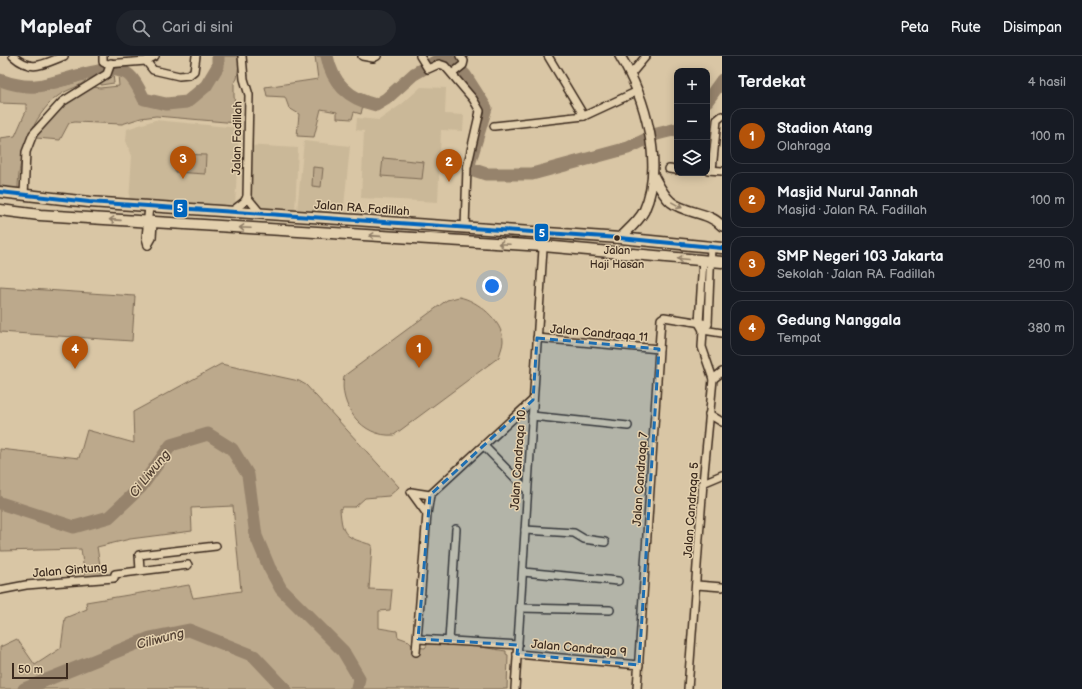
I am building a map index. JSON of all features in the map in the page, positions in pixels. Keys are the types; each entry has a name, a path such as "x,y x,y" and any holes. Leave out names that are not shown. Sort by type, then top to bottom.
{"main road":[{"name":"Jalan RA. Fadillah","path":"0,192 149,206 620,238 722,248"},
{"path":"0,210 40,215 543,246 722,262"}],"street":[{"path":"13,56 24,65 34,66 64,56"},
{"path":"103,56 104,63 111,67 146,61 155,56"},
{"path":"146,61 153,70 179,76 189,75 194,71 196,56"},
{"name":"Jalan Fadillah","path":"242,56 244,79 248,94 247,196"},
{"path":"362,56 373,58 377,56"},
{"path":"454,73 463,65 464,61 460,56"},
{"path":"548,56 584,116"},
{"path":"620,56 631,74 638,91 650,139 653,176 643,212 620,238"},
{"path":"631,74 646,56"},
{"path":"423,62 445,66 454,73 480,111 467,168 465,228"},
{"path":"24,195 26,152 33,134 62,102 105,76 111,67"},
{"path":"494,126 584,116 638,91"},
{"path":"710,164 717,120 722,116"},
{"path":"710,170 722,171"},
{"path":"653,176 670,202 685,209 716,219 722,226"},
{"path":"231,212 244,202 247,196 262,214"},
{"path":"149,206 149,222"},
{"name":"Jalan Candraqa 10","path":"515,689 544,233"},
{"path":"711,246 707,261 698,323 704,329 722,333"},
{"name":"Jalan Candraqa 5","path":"688,689 697,585 703,483 713,379 703,354 707,261"},
{"name":"Jalan Candraqa 7","path":"637,689 662,317 698,323"},
{"name":"Jalan Candraqa 11","path":"537,338 659,349"},
{"path":"713,379 722,372"},
{"path":"416,652 426,514 430,495 533,400"},
{"path":"709,414 722,422"},
{"path":"532,416 628,426"},
{"path":"484,446 527,490"},
{"path":"703,483 722,475"},
{"path":"426,514 411,492 430,495"},
{"path":"449,641 456,529"},
{"path":"525,530 574,533 584,539 605,542"},
{"path":"140,570 139,555 216,546"},
{"name":"Jalan Gintung","path":"0,590 26,585 114,578 115,574 188,565"},
{"path":"523,572 618,581"},
{"path":"697,585 722,587"},
{"path":"520,608 610,610"},
{"path":"418,639 518,645"},
{"name":"Jalan Candraqa 9","path":"517,654 639,665"}],"highlighted area":[{"path":"537,338 659,349 639,665 517,654 518,645 418,639 430,495 533,400"}],"shaded area":[{"path":"222,56 240,56 237,79 234,83 237,123 156,116 141,118 122,124 75,122 69,123 60,140 36,138 40,131 60,108 75,97 94,87 100,88 119,86 118,75 129,82 134,88 139,100 153,105 168,107 190,104 203,94 214,79 220,68"},
{"path":"315,56 323,56 329,73 337,85 348,95 363,105 361,114 354,112 352,119 337,118 337,112 321,109 314,137 297,136 299,114 289,108 285,97 267,96 265,87 318,79"},
{"path":"113,74 114,83 101,85 99,76"},
{"path":"89,77 78,86 58,96 41,114 28,138 24,151 18,189 0,186 0,138 15,136 26,111 26,104 0,103 0,86 34,89 56,87 78,82"},
{"path":"421,87 446,88 445,114 464,115 463,131 441,130 438,202 361,198 364,131 356,130 357,118 379,120 402,104"},
{"path":"155,120 239,128 235,207 129,201 132,156 126,141 127,129"},
{"path":"304,141 350,146 343,216 297,211"},
{"path":"245,145 298,148 295,212 242,209"},
{"path":"176,154 206,155 205,174 175,172"},
{"path":"383,158 424,162 422,179 381,176"},
{"path":"313,167 323,168 321,187 312,186"},
{"path":"0,287 135,296 132,341 0,332"},
{"path":"459,297 473,302 481,307 499,326 502,333 503,345 499,357 394,435 382,435 363,425 355,418 345,398 343,387 344,376 447,300"},
{"path":"221,364 299,381 306,385 399,487 389,496 365,498 355,507 343,507 340,509 344,531 356,540 372,545 369,589 392,590 390,610 379,611 379,628 397,631 398,637 409,641 413,647 425,648 428,644 468,645 506,651 506,654 508,655 507,689 0,689 0,647 17,639 35,665 61,648 65,618 87,609 86,602 189,585 193,598 241,591 233,506 191,508 192,531 130,539 97,547 102,577 85,579 81,549 1,551 0,541 0,449 79,458 87,430 134,443 133,412"}],"waterway":[{"path":"0,80 18,85 36,86 98,71 121,71 129,75 134,80 144,99 166,104 187,102 206,86 218,66 218,56"},
{"path":"327,56 329,66 343,88 358,99 376,105 386,99 414,74 442,58 447,57 465,75 486,108 468,168 486,174 532,174 628,148 657,134 674,130"},
{"path":"710,97 722,80"},
{"name":"Ciliwung","path":"0,503 74,527 109,517 141,487 171,445 208,434 232,449 248,475 256,536 269,567 281,589 343,651 359,678 357,689"},
{"name":"Ciliwung","path":"24,689 150,638 189,630 254,656 285,689"}],"transit line":[{"name":"5","path":"0,192 89,202 620,238 722,248"}],"place":[{"name":"SMP Negeri 103 Jakarta","path":"183,179"},
{"name":"Masjid Nurul Jannah","path":"449,182"},
{"name":"Jalan Haji Hasan","path":"617,238"},
{"name":"Stadion Atang","path":"419,368"},
{"name":"Gedung Nanggala","path":"75,369"}],"water label":[{"name":"Ci Liwung","path":"149,473"}]}
